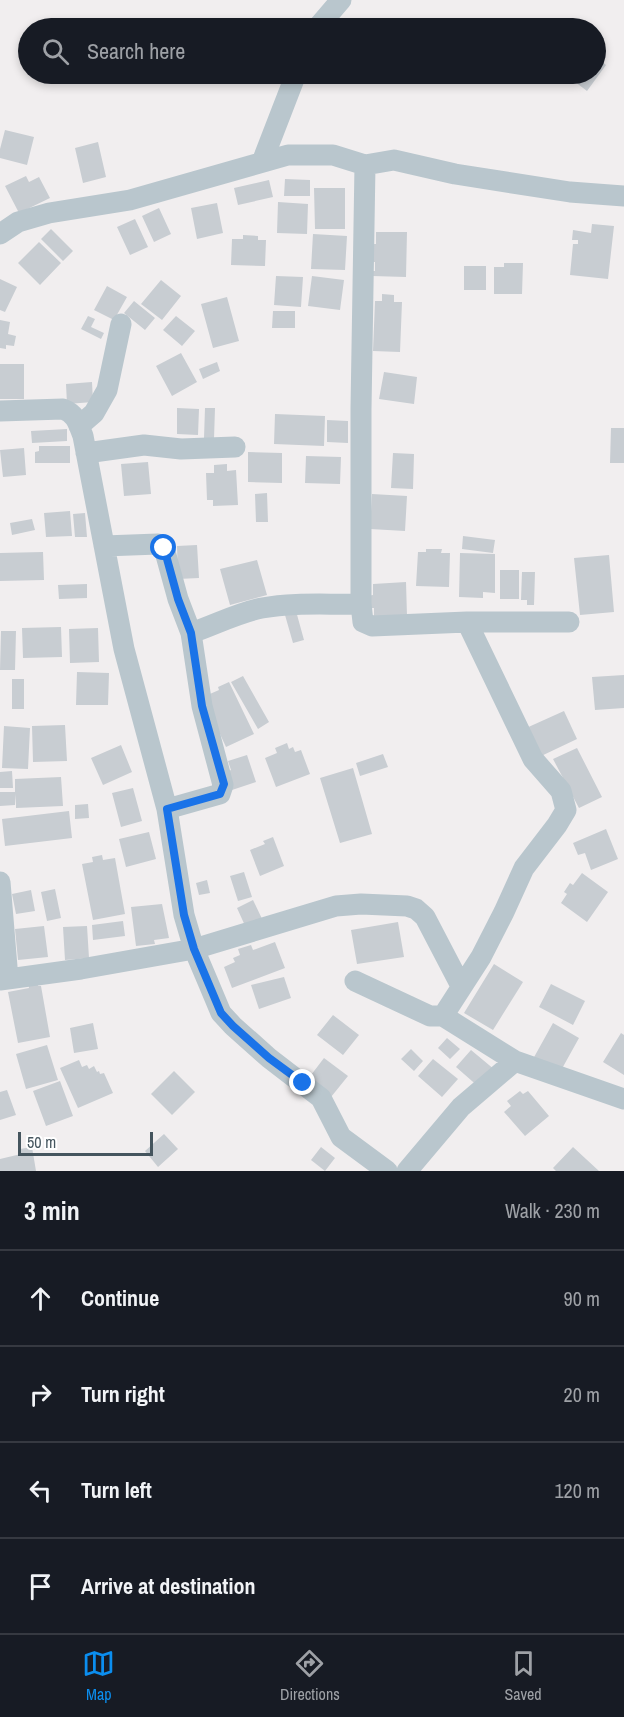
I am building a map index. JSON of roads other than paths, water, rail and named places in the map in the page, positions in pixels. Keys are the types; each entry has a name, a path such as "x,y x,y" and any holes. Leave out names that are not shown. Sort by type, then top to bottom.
{"street":[{"path":"325,18 340,0"},
{"path":"262,162 292,84"},
{"path":"0,234 18,222 28,219 50,213 130,200 288,155 333,155 365,165 394,160 455,174 570,192 624,196"},
{"path":"365,165 361,409 361,604 363,622 372,626 467,622 569,622"},
{"path":"79,426 94,412 107,390 121,324"},
{"path":"0,411 63,409 71,412 79,426 124,650 167,809 184,915 194,949 221,1013 269,1058 321,1098 341,1137 387,1171"},
{"path":"86,453 144,445 181,449 234,447"},
{"path":"104,546 158,544 164,548 178,599 191,633 202,706 224,784 220,794 167,809"},
{"path":"191,633 235,615 260,608 300,604 361,604"},
{"path":"443,1016 481,957 524,868 566,810 561,791 533,759 467,622"},
{"path":"0,882 4,979 81,969 194,949 336,906 361,904 407,906 416,909 425,918 461,986"},
{"path":"355,981 430,1016 443,1016 515,1061 624,1099"},
{"path":"407,1171 461,1107 515,1061"}]}
